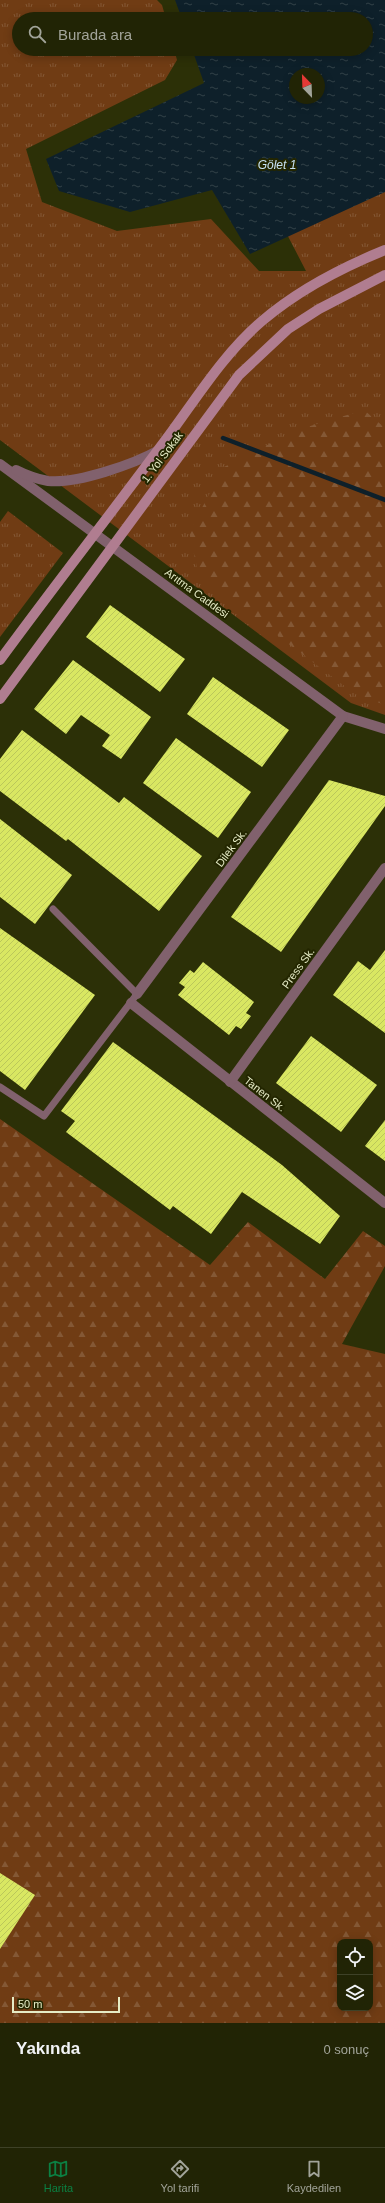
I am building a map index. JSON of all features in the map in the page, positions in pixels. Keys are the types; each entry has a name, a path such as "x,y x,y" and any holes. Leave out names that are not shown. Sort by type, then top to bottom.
{"main road":[{"name":"1. Yol Sokak","path":"0,660 93,534 159,450 222,363 263,320 317,284 385,250"},
{"name":"1. Yol Sokak","path":"0,699 112,545 239,375 288,329 319,309 385,275"}],"street":[{"path":"0,463 31,477 49,481 69,480 133,463 159,450"},
{"name":"Arıtma Caddesi","path":"0,463 93,534 112,545 343,716 385,729"},
{"name":"Dilek Sk.","path":"137,994 343,716"},
{"name":"Press Sk.","path":"230,1082 385,868"},
{"name":"Tanen Sk.","path":"131,1003 385,1203"}],"lane":[{"path":"0,1086 44,1116 137,994 52,909"}],"green space":[{"path":"0,0 157,0 162,5 164,12 12,12 12,56 176,56 177,60 165,80 26,149 42,202 117,231 211,219 259,271 306,271 277,215 385,177 385,715 351,703 0,440"},
{"path":"364,410 385,428 385,705 355,694 199,576 189,532 224,467 297,430"},
{"path":"8,511 63,553 0,637 0,522"},
{"path":"0,1119 210,1265 248,1222 325,1279 363,1231 385,1246 385,1266 342,1344 385,1354 385,2023 0,2023"}],"water":[{"name":"Gölet 1","path":"175,0 385,0 385,192 250,254 212,190 130,212 59,191 46,159 204,83 194,56 373,56 373,12 179,12"}],"building":[{"path":"110,605 185,659 160,692 86,637"},
{"path":"73,660 151,717 121,759 102,746 110,735 81,715 66,734 34,709"},
{"path":"213,677 289,730 262,767 187,714"},
{"path":"22,730 119,803 124,797 202,856 159,911 68,839 66,841 0,791 0,759"},
{"path":"176,738 251,792 218,838 143,783"},
{"path":"329,780 385,796 385,806 281,952 231,917"},
{"path":"0,819 72,875 35,924 0,897"},
{"path":"0,928 95,995 25,1090 0,1071"},
{"path":"385,950 385,1033 333,995 358,961 370,970"},
{"path":"203,962 254,1002 246,1013 251,1016 241,1029 236,1026 229,1035 178,995 185,987 179,983 190,970 194,973"},
{"path":"311,1036 377,1085 341,1132 276,1083"},
{"path":"113,1042 282,1165 340,1216 320,1244 242,1192 211,1234 173,1206 170,1210 66,1132 75,1121 61,1111"},
{"path":"385,1120 385,1161 365,1146"},
{"path":"0,1873 35,1895 0,1949"}],"waterway":[{"path":"223,438 385,500"}]}
